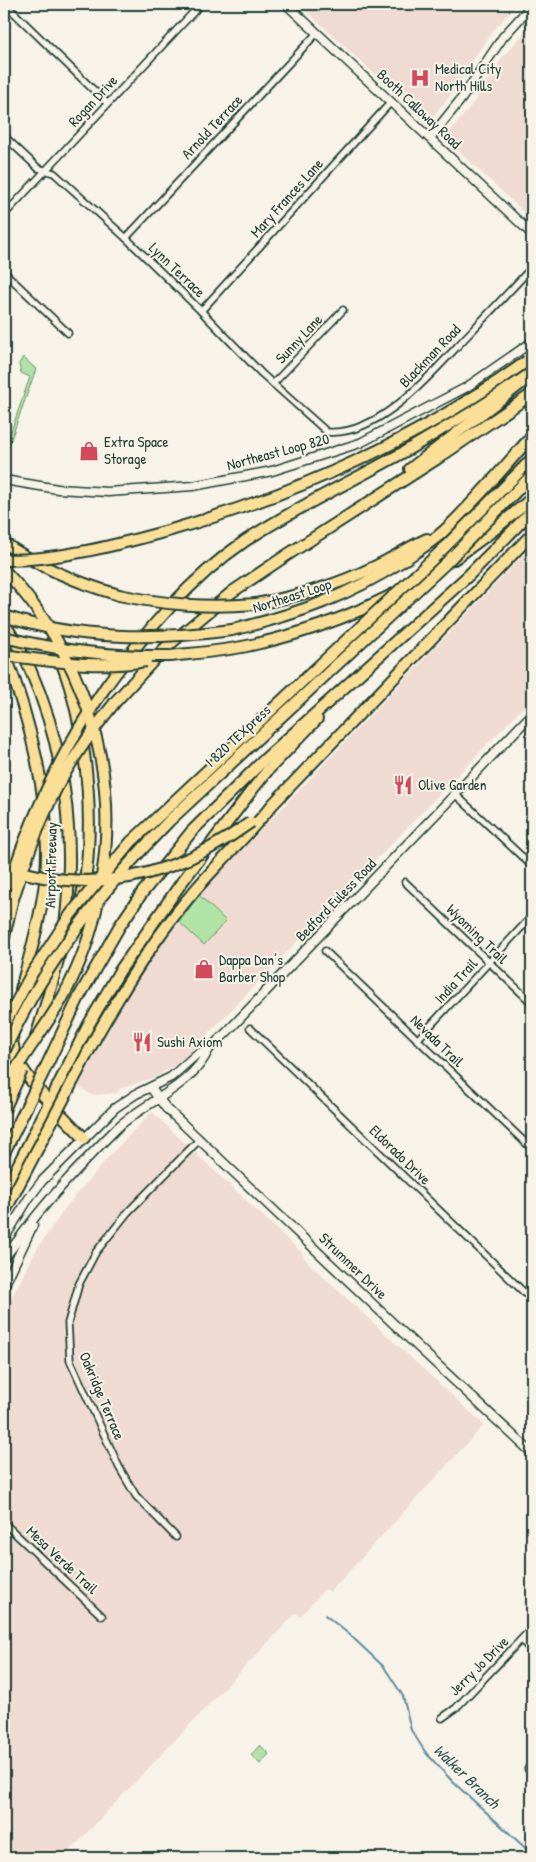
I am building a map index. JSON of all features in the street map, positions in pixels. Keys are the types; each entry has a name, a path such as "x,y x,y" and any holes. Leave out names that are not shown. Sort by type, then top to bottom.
{"highway":[{"path":"4,560 46,557 146,537 218,516 290,490 358,460 431,424 466,403 532,357"},
{"path":"12,902 10,883 15,869 49,782 68,746 132,650 179,597 245,541 299,507 404,452 453,422 502,388 532,364"},
{"path":"378,496 433,450 532,375"},
{"path":"4,937 25,860 52,796 90,734 116,700 163,650 232,592 272,564 532,394"},
{"name":"Northeast Loop","path":"4,616 57,630 154,638 232,630 290,615 350,592 383,574 443,532 532,436"},
{"name":"I 820 TEXpress","path":"4,1025 31,975 71,914 131,842 437,555 532,459"},
{"name":"I 820 TEXpress","path":"4,1052 24,1011 60,950 108,886 140,850 176,814 445,564 532,475"},
{"path":"4,653 62,662 130,664 171,656 247,646 322,625 417,582 457,557 532,498"},
{"path":"4,1153 98,962 142,893 166,862 192,831 232,790 322,706 469,575 532,510"},
{"path":"4,543 61,575 119,595 154,603 187,606 225,606 256,604 310,593 349,579 443,532"},
{"path":"4,1213 97,1035 132,974 174,916 195,890 255,827 273,804 532,534"},
{"path":"4,569 24,593 56,650 75,709 84,758 89,821 86,876 74,933 56,971"},
{"path":"4,569 25,593 60,645 81,689 99,750 104,778 106,820 105,856 95,917 80,960 63,997 4,1090"},
{"name":"Airport Freeway","path":"4,622 29,667 45,705 57,746 65,792 69,832 67,909 56,971 30,1054 4,1110"},
{"path":"4,637 57,649 88,653 171,656"},
{"path":"4,653 15,681 35,756 44,814 46,844 46,872 37,928 13,1020 12,1038 15,1053 28,1078 84,1138"},
{"path":"4,1193 89,1024 119,972 147,930 268,770 317,720 322,706"},
{"path":"4,867 31,875 76,881 105,882 148,874 198,855 232,836 273,804"}],"main road":[{"name":"Booth Calloway Road","path":"286,4 532,234"},
{"path":"430,138 462,98 502,37 532,5"},
{"name":"Northeast Loop 820","path":"4,480 58,489 108,492 193,486 272,471 360,443 467,387 532,342"},
{"name":"Bedford Euless Road","path":"4,1239 29,1198 42,1181 84,1138 115,1108 136,1094 171,1077 197,1054 209,1049 317,940 532,714"},
{"path":"4,1258 41,1210 118,1127 178,1085 204,1060 209,1049"},
{"name":"Strummer Drive","path":"151,1088 157,1098 408,1338 532,1453"},
{"path":"84,1138 93,1153"},
{"path":"4,1286 41,1210"}],"street":[{"path":"5,4 107,103"},
{"name":"Rogan Drive","path":"4,215 201,4"},
{"name":"Arnold Terrace","path":"126,238 317,33"},
{"name":"Mary Frances Lane","path":"201,311 391,102"},
{"name":"Lynn Terrace","path":"4,136 38,168 54,173 126,238 273,384 327,432"},
{"name":"Blackman Road","path":"327,432 347,431 392,410 415,391 532,267"},
{"path":"4,272 68,333"},
{"name":"Sunny Lane","path":"273,384 343,310"},
{"path":"456,795 532,866"},
{"name":"Wyoming Trail","path":"404,882 532,1003"},
{"name":"India Trail","path":"417,1040 532,916"},
{"name":"Nevada Trail","path":"325,951 532,1148"},
{"name":"Eldorado Drive","path":"250,1028 532,1300"},
{"name":"Oakridge Terrace","path":"176,1537 136,1496 119,1467 70,1360 68,1324 79,1284 96,1252 128,1212 200,1139"},
{"name":"Mesa Verde Trail","path":"4,1523 102,1616"},
{"name":"Jerry Jo Drive","path":"442,1718 456,1708 532,1628"},
{"path":"522,1640 532,1652"},
{"path":"532,1762 528,1769 532,1773"}],"shaded area":[{"name":"Medical City North Hills","path":"299,4 517,4 493,31 449,97 427,123"},
{"path":"532,24 532,220 445,138 474,102 503,57"},
{"path":"532,546 532,698 182,1061 156,1077 119,1089 118,1093 91,1095 79,1086 120,1005 150,959 179,922 204,945 226,920 199,895"},
{"path":"152,1112 302,1253 305,1259 317,1271 484,1425 330,1592 325,1589 300,1617 296,1613 63,1858 4,1858 4,1312 37,1249 66,1207 112,1153"}],"green space":[{"path":"23,357 36,369 4,459 4,451 30,377 21,373 19,364"},
{"path":"199,895 226,921 204,945 179,922"},
{"path":"260,1745 269,1754 260,1764 251,1755"}],"waterway":[{"name":"Walker Branch","path":"325,1615 350,1635 384,1667 403,1696 411,1730 426,1753 453,1782 532,1854"}],"place":[{"name":"Medical City North Hills","path":"420,78"},
{"name":"Extra Space Storage","path":"89,451"},
{"name":"Olive Garden","path":"403,785"},
{"name":"Dappa Dan’s Barber Shop","path":"204,969"},
{"name":"Sushi Axiom","path":"142,1042"}]}
